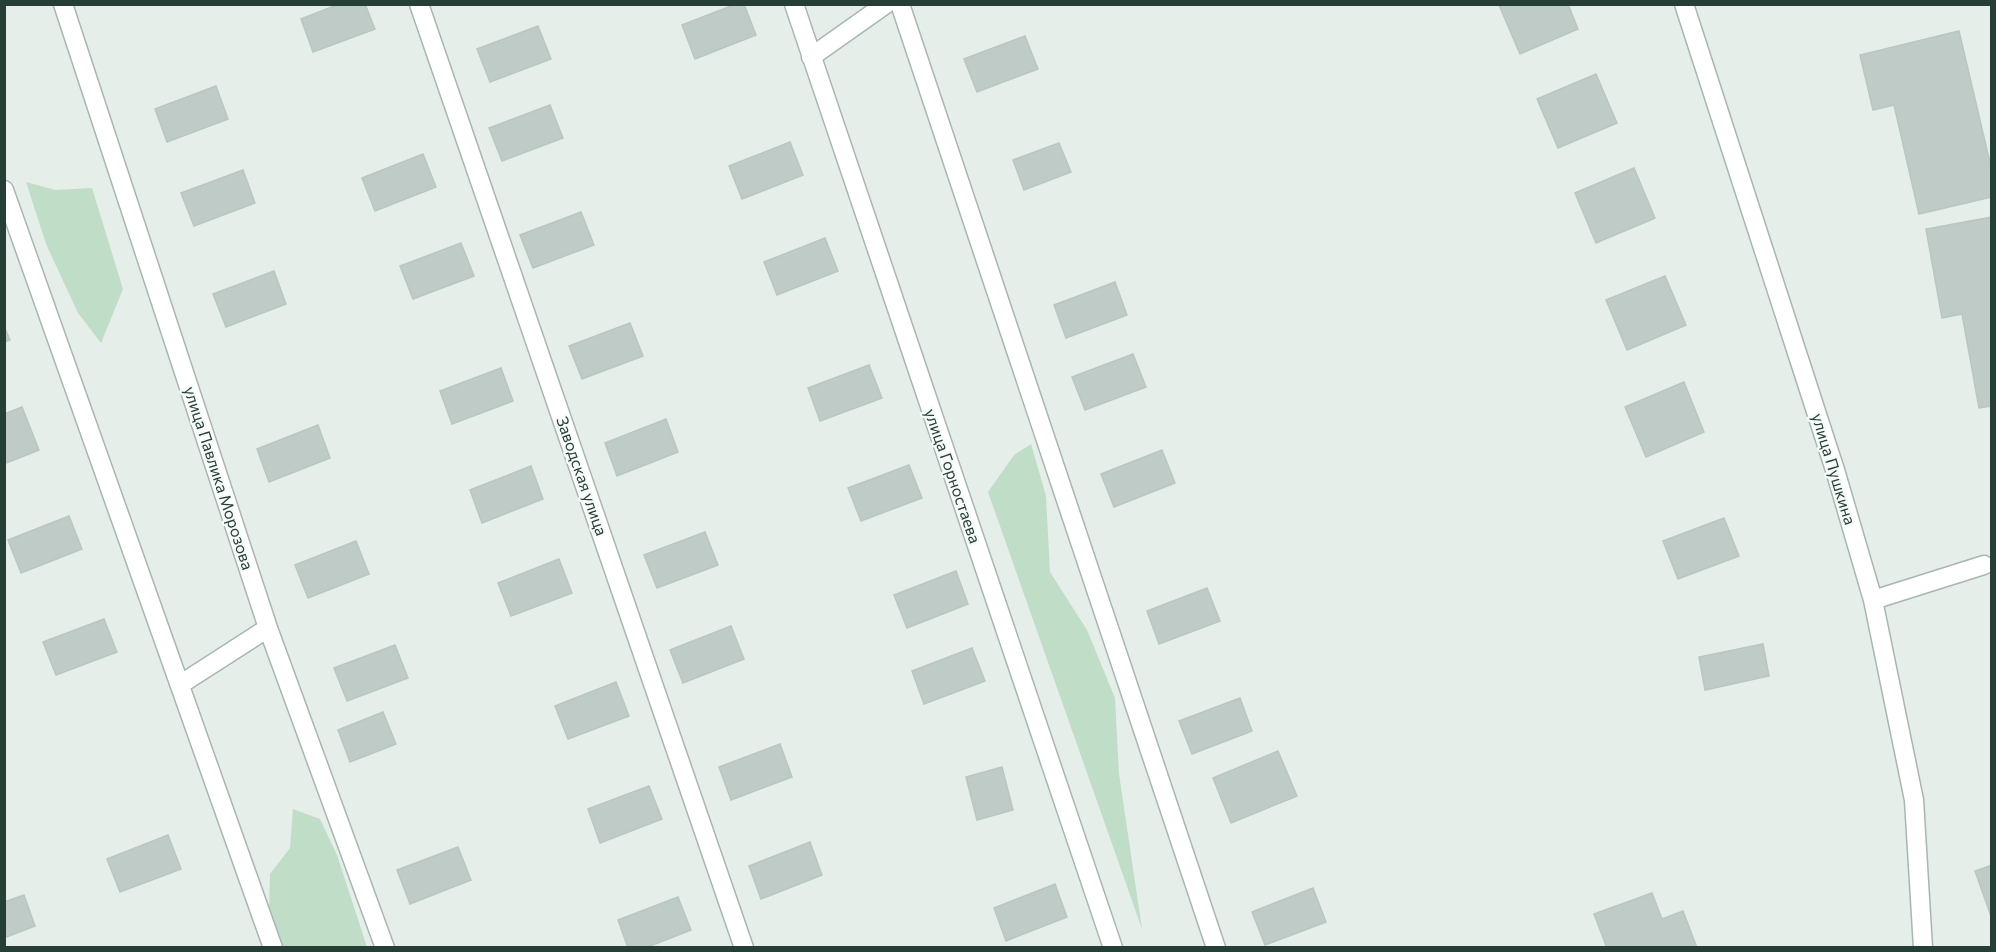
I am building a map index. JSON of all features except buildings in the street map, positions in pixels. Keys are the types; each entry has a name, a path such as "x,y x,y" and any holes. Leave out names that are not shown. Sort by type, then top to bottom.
{"street":[{"name":"улица Павлика Морозова","path":"63,4 268,628 385,948"},
{"name":"Заводская улица","path":"419,4 744,948"},
{"name":"улица Горностаева","path":"794,4 1113,948"},
{"path":"811,57 885,4"},
{"path":"900,4 1216,948"},
{"name":"улица Пушкина","path":"1684,4 1835,470 1873,600 1914,800 1923,948"},
{"path":"4,189 273,948"},
{"path":"1873,600 1984,565"},
{"path":"181,684 268,628"}],"green space":[{"path":"26,182 55,190 92,188 123,289 101,343 78,313 46,244"},
{"path":"1031,444 1046,496 1050,572 1087,630 1115,698 1119,774 1142,929 988,492 1014,455"},
{"path":"293,809 320,819 337,855 367,947 282,947 269,911 270,874 290,848"}]}
